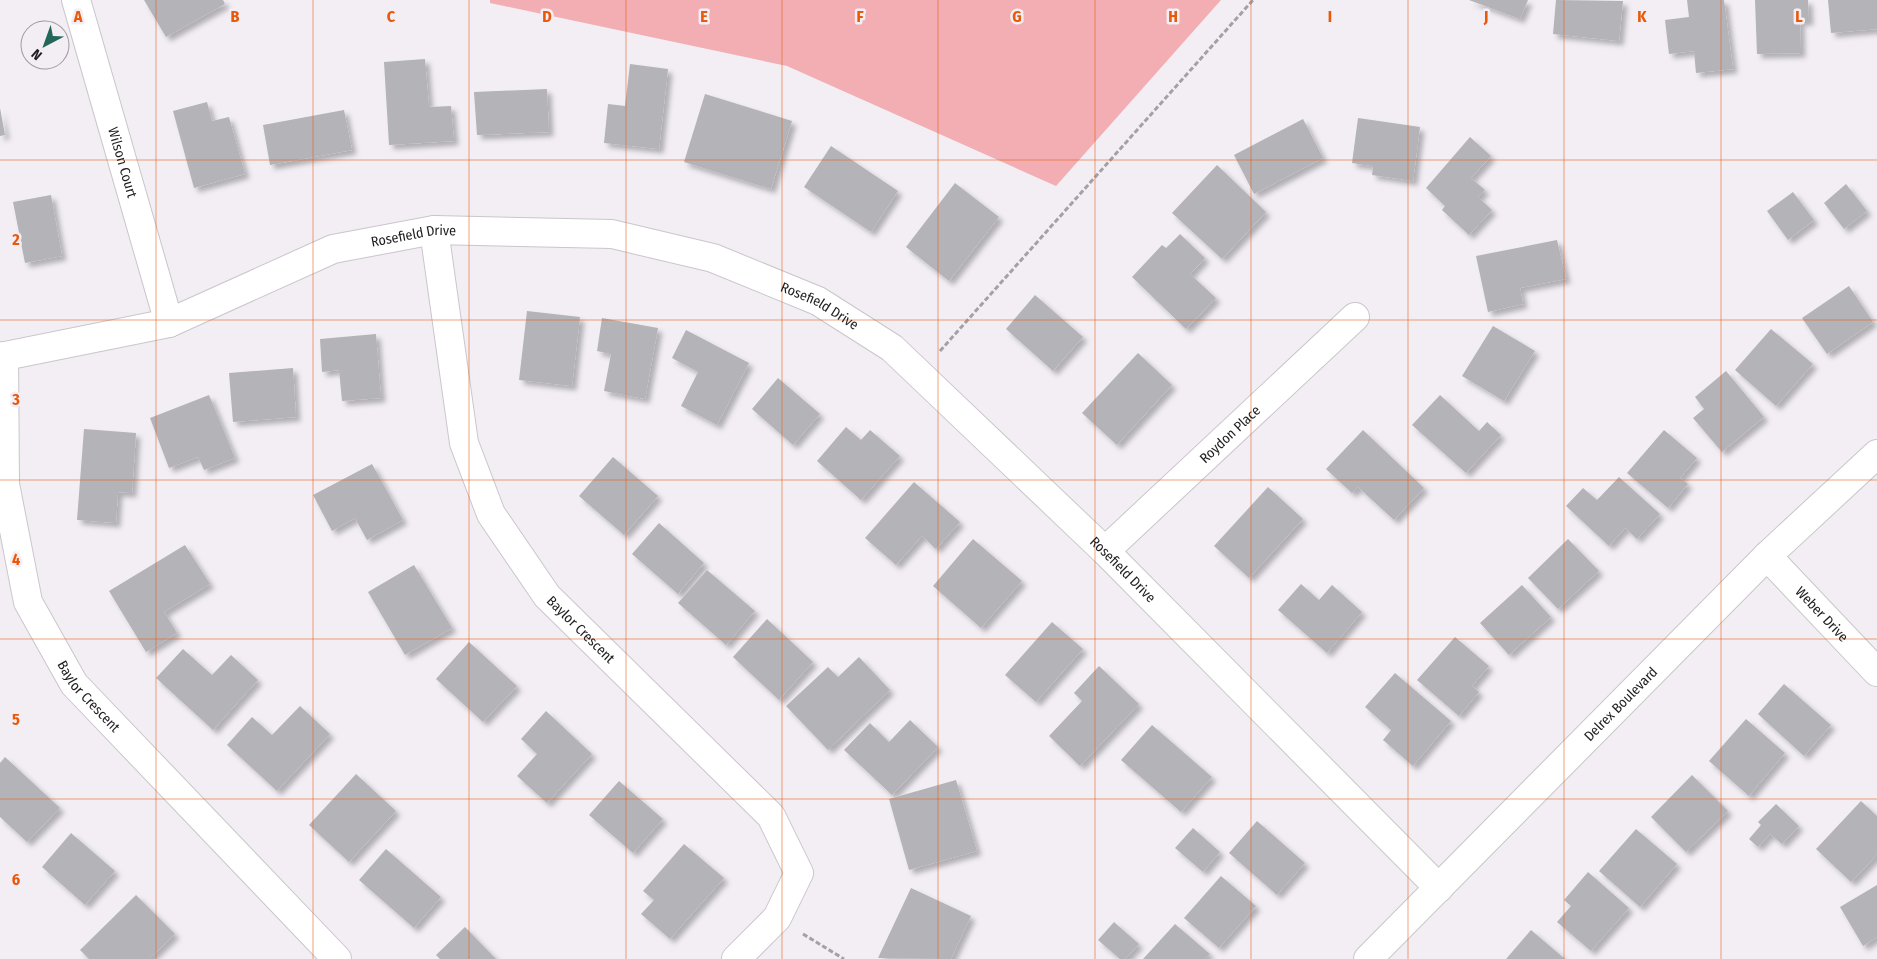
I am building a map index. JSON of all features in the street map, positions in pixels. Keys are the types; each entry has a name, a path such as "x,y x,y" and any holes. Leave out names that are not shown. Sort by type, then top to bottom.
{"street":[{"name":"Wilson Court","path":"76,0 169,323"},
{"name":"Rosefield Drive","path":"2,356 169,323 333,249 434,230 612,234 712,258 818,301 892,348 1105,551 1439,888"},
{"name":"Baylor Crescent","path":"434,230 464,443 491,514 547,596 771,816 799,873 777,918 736,959"},
{"name":"Roydon Place","path":"1105,551 1355,317"},
{"name":"Baylor Crescent","path":"2,356 5,484 28,602 74,684 337,959"},
{"name":"Delrex Boulevard","path":"1368,959 1767,556 1877,454"},
{"name":"Weber Drive","path":"1767,556 1877,672"}],"path":[{"path":"919,374 1253,0"},
{"path":"777,918 844,959"}],"shaded area":[{"path":"490,0 1221,0 1056,186 787,66 490,3"}],"building":[{"path":"144,0 223,0 225,4 166,37"},
{"path":"1469,0 1528,0 1520,19"},
{"path":"1556,0 1623,1 1619,41 1553,34"},
{"path":"1687,0 1724,0 1733,69 1696,73 1694,51 1669,54 1665,20 1689,17"},
{"path":"1755,0 1808,0 1809,21 1800,21 1801,53 1757,54"},
{"path":"1828,0 1877,0 1877,29 1831,33"},
{"path":"425,59 429,107 451,106 454,141 389,145 384,62"},
{"path":"630,64 668,69 659,149 604,143 608,104 625,106"},
{"path":"547,89 549,132 477,135 474,92"},
{"path":"705,94 792,121 771,189 684,162"},
{"path":"207,102 212,121 229,117 245,174 194,188 173,111"},
{"path":"0,108 5,135 0,136"},
{"path":"344,110 352,150 270,165 263,125"},
{"path":"1358,118 1420,127 1413,181 1372,175 1373,166 1352,163"},
{"path":"1303,119 1323,158 1254,194 1234,155"},
{"path":"1470,137 1491,156 1471,178 1485,190 1478,197 1492,210 1469,235 1442,210 1445,206 1426,188"},
{"path":"831,146 898,191 871,232 804,187"},
{"path":"1217,165 1266,212 1222,259 1172,213"},
{"path":"955,183 999,217 949,281 906,247"},
{"path":"1846,184 1867,211 1844,229 1824,203"},
{"path":"1793,192 1814,220 1788,240 1767,211"},
{"path":"51,195 62,256 25,263 13,202"},
{"path":"1180,234 1205,258 1190,274 1216,298 1186,329 1132,277 1162,245 1166,248"},
{"path":"1557,240 1566,279 1520,288 1523,304 1488,312 1476,256"},
{"path":"1849,286 1873,322 1827,354 1802,318"},
{"path":"1035,295 1083,337 1053,371 1006,329"},
{"path":"527,311 580,317 572,386 519,380"},
{"path":"602,318 658,328 645,399 604,391 611,354 597,351"},
{"path":"1493,326 1535,351 1504,401 1462,376"},
{"path":"1771,329 1813,364 1776,406 1735,370"},
{"path":"686,330 749,363 717,425 681,406 698,372 672,358"},
{"path":"376,334 381,398 342,401 339,370 322,372 320,339"},
{"path":"1138,353 1172,385 1117,445 1082,413"},
{"path":"293,368 296,417 233,422 229,373"},
{"path":"1726,371 1764,417 1722,452 1693,418 1704,409 1695,397"},
{"path":"778,378 820,414 793,445 752,409"},
{"path":"209,395 235,458 204,470 198,457 169,468 150,418"},
{"path":"1440,395 1479,431 1487,422 1501,435 1466,473 1412,425"},
{"path":"846,427 861,440 870,430 900,456 861,500 817,461"},
{"path":"84,429 136,433 132,493 118,492 116,523 77,520"},
{"path":"1363,430 1424,488 1394,520 1358,487 1352,493 1326,469"},
{"path":"1664,430 1697,458 1680,478 1688,484 1668,508 1627,473"},
{"path":"613,457 658,496 624,535 579,496"},
{"path":"372,464 403,520 367,540 355,518 332,531 313,495"},
{"path":"1619,477 1660,514 1637,539 1625,528 1609,546 1566,506 1583,488 1597,500"},
{"path":"914,482 960,522 936,549 922,536 896,565 865,538"},
{"path":"1268,487 1303,519 1249,578 1214,546"},
{"path":"659,523 704,563 678,594 632,554"},
{"path":"973,539 1022,581 981,628 933,586"},
{"path":"1568,539 1599,571 1558,609 1528,578"},
{"path":"185,545 210,584 164,612 177,633 146,652 109,591"},
{"path":"414,565 452,628 405,655 368,592"},
{"path":"707,570 755,611 726,645 678,603"},
{"path":"1301,584 1319,600 1332,585 1362,612 1327,653 1278,610"},
{"path":"1522,585 1551,617 1509,655 1480,623"},
{"path":"767,619 813,662 779,700 733,657"},
{"path":"1052,622 1083,649 1036,702 1005,675"},
{"path":"1455,637 1489,666 1472,686 1479,692 1459,716 1417,680"},
{"path":"469,642 517,686 483,722 436,679"},
{"path":"183,649 212,675 231,655 258,680 213,730 156,678"},
{"path":"859,657 890,690 828,750 786,706 828,667 838,677"},
{"path":"1099,666 1139,704 1080,766 1049,736 1082,701 1074,693"},
{"path":"1395,673 1451,721 1413,766 1383,740 1391,730 1365,707"},
{"path":"1784,684 1831,725 1804,756 1758,714"},
{"path":"300,706 330,734 277,791 227,745 252,717 272,735"},
{"path":"546,711 592,754 547,803 517,776 537,754 521,739"},
{"path":"1746,719 1785,753 1749,796 1709,761"},
{"path":"910,720 938,747 892,795 844,750 870,723 889,742"},
{"path":"1152,725 1212,777 1181,812 1121,760"},
{"path":"5,757 60,808 27,842 0,817 0,763"},
{"path":"356,774 396,811 349,862 309,825"},
{"path":"1692,775 1728,811 1686,852 1651,817"},
{"path":"956,780 977,851 909,870 889,799"},
{"path":"619,781 663,819 633,853 589,815"},
{"path":"1861,801 1877,816 1877,855 1851,882 1816,849"},
{"path":"1776,804 1799,826 1782,844 1770,834 1758,847 1749,839 1761,825 1758,822"},
{"path":"1257,821 1305,863 1277,895 1229,853"},
{"path":"1193,828 1220,852 1203,872 1175,848"},
{"path":"1636,829 1677,864 1640,907 1599,871"},
{"path":"71,833 115,871 85,905 42,867"},
{"path":"684,844 724,878 670,939 641,914 654,900 643,891"},
{"path":"386,849 441,897 414,928 359,880"},
{"path":"1588,872 1629,908 1591,951 1557,922 1571,906 1564,900"},
{"path":"1221,876 1256,906 1219,948 1184,918"},
{"path":"1877,885 1877,937 1863,946 1840,907"},
{"path":"911,888 971,916 951,959 878,958"},
{"path":"136,895 175,934 149,959 89,959 80,950"},
{"path":"1114,922 1139,944 1125,959 1120,959 1098,940"},
{"path":"1175,924 1210,954 1205,959 1143,959"},
{"path":"465,927 496,959 440,959 436,955"},
{"path":"1531,930 1565,959 1506,959"}]}
